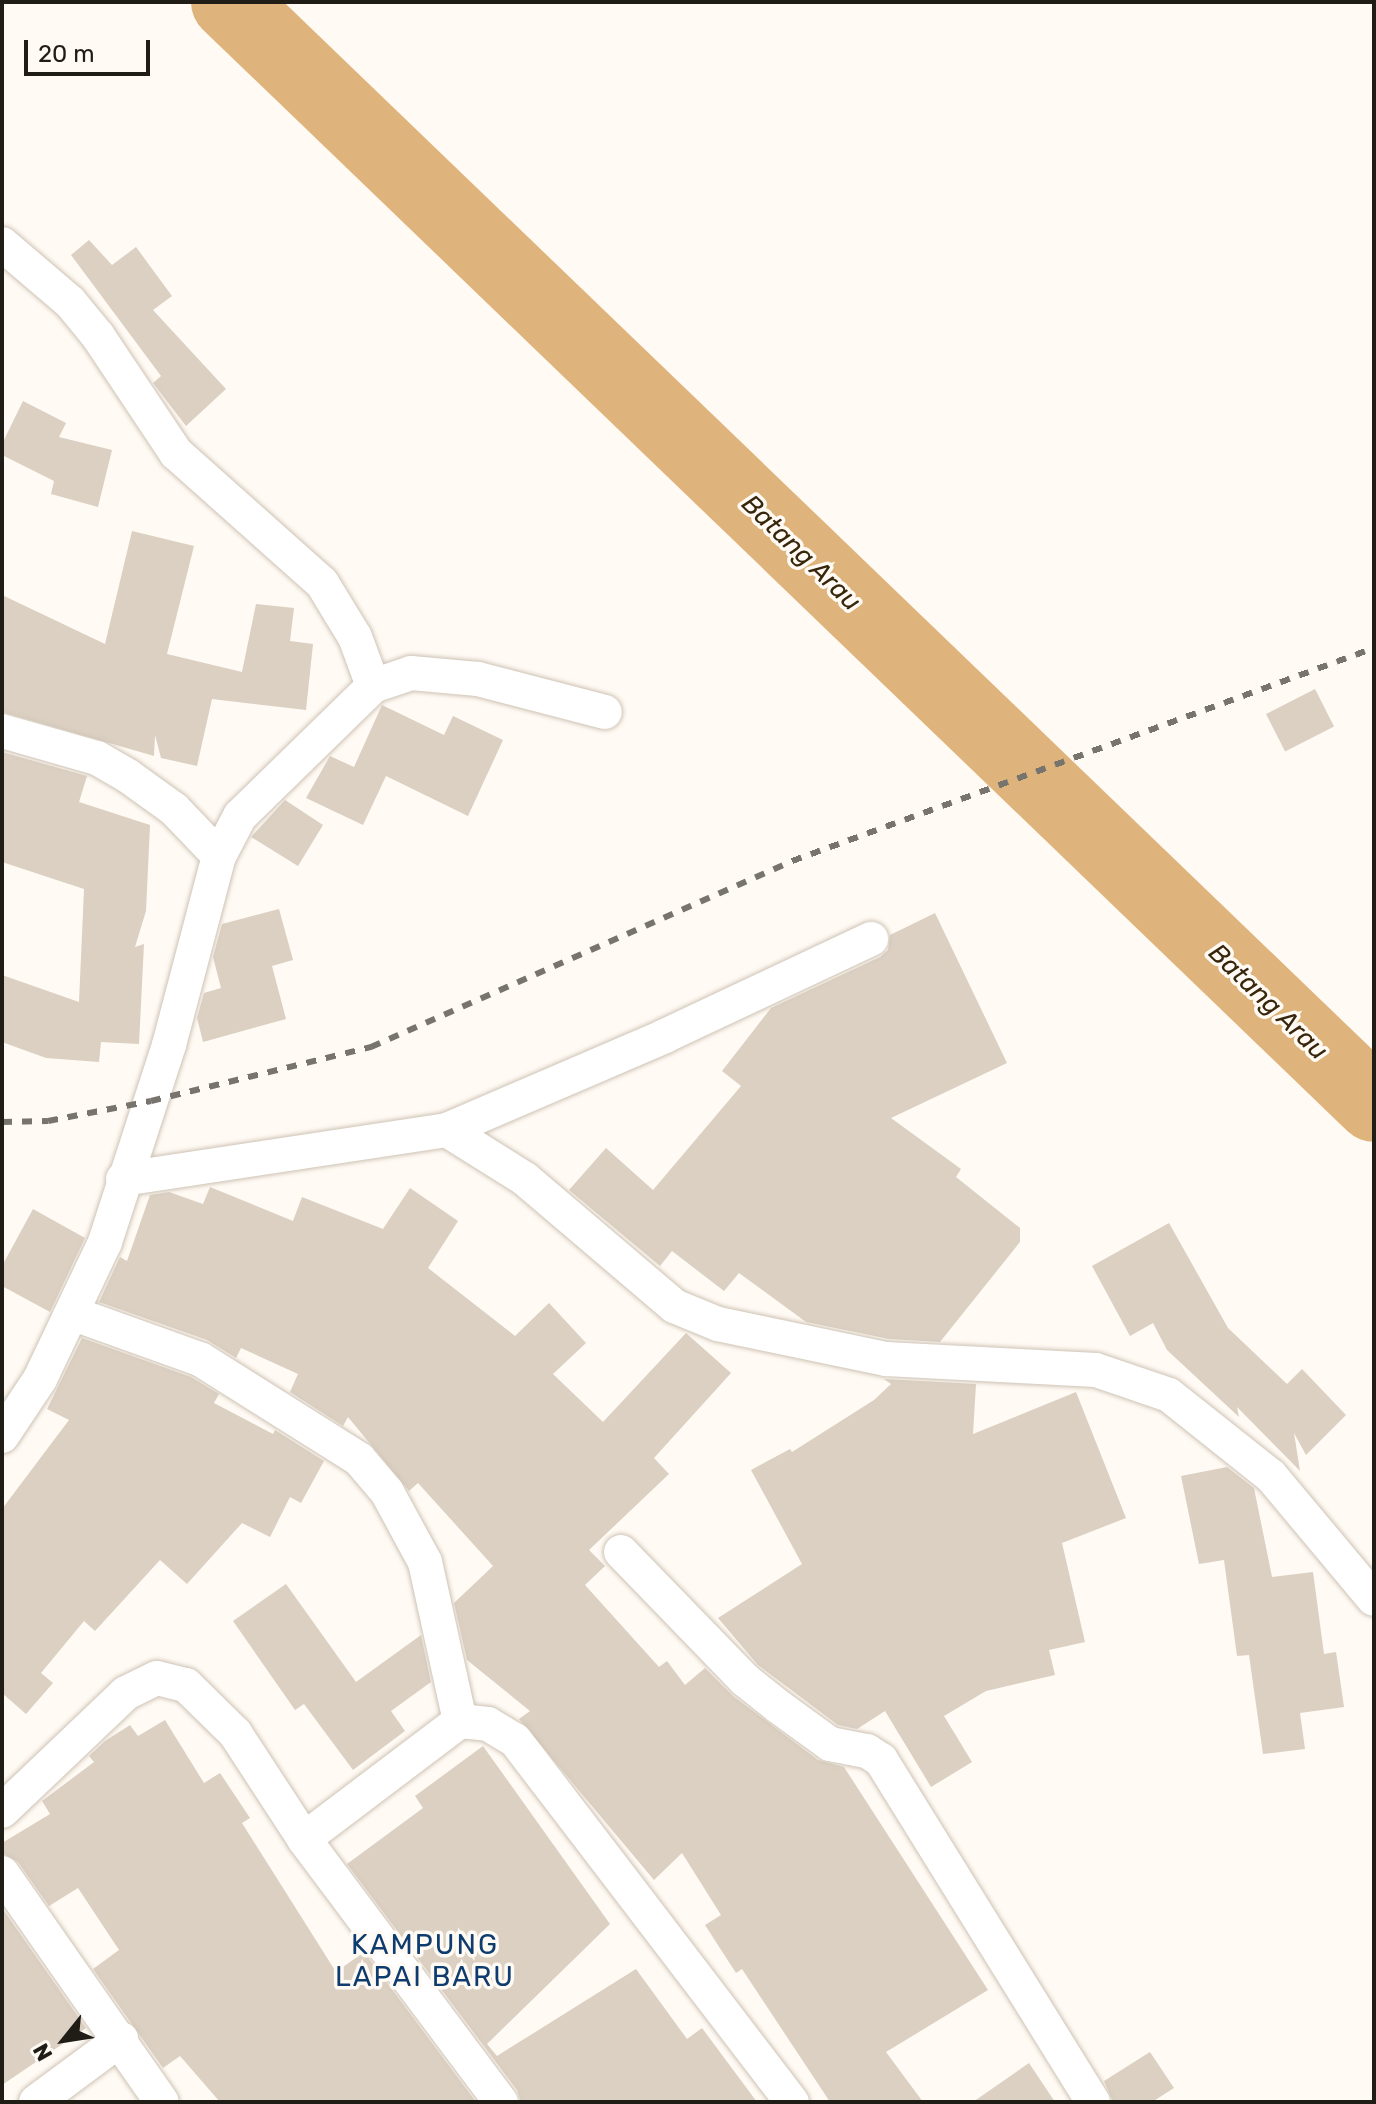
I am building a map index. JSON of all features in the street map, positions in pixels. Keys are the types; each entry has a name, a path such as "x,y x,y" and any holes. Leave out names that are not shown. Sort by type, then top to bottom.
{"street":[{"path":"2,244 70,302 98,336 176,453 322,583 355,637 373,686"},
{"path":"2,1436 40,1379 74,1314 105,1242 169,1045 219,856 240,816 373,686 411,673 478,679 605,712"},
{"path":"2,731 97,758 174,809 219,856"},
{"path":"123,1179 447,1130 871,939"},
{"path":"447,1130 525,1179 674,1306 718,1324 886,1359 1096,1370 1169,1395 1271,1476 1374,1599"},
{"path":"74,1314 200,1359 359,1459 387,1492 425,1562 460,1721"},
{"path":"621,1552 745,1680 830,1744 867,1751 881,1760 1093,2102"},
{"path":"2,1811 126,1693 146,1680 172,1678 186,1685 235,1733 304,1839 501,2102"},
{"path":"304,1839 460,1721 488,1724 515,1740 792,2102"},
{"path":"2,1873 121,2039 162,2102"},
{"path":"36,2102 121,2039"}],"building":[{"path":"89,240 112,265 136,247 172,296 153,310 226,389 186,426 153,383 161,376 71,255"},
{"path":"23,401 66,423 59,437 112,450 98,507 51,494 54,481 2,455 2,444"},
{"path":"132,531 194,546 167,654 242,672 256,604 294,608 290,641 313,644 306,710 212,699 197,766 161,758 155,735 154,756 2,712 2,595 105,644"},
{"path":"1315,689 1334,726 1285,751 1266,714"},
{"path":"382,705 444,735 453,716 503,740 468,816 386,776 363,825 306,798 330,756 354,767"},
{"path":"2,752 87,776 79,802 150,825 146,911 135,947 144,944 139,1044 101,1042 99,1062 46,1058 2,1042 2,975 79,1002 84,889 2,862"},
{"path":"285,800 323,825 298,866 251,837"},
{"path":"279,909 293,960 272,966 286,1019 203,1042 197,1018 204,993 221,988 213,957 222,924"},
{"path":"935,913 1007,1063 891,1118 961,1169 956,1177 1020,1228 1020,1242 940,1342 889,1339 806,1322 739,1273 724,1291 672,1251 660,1266 569,1190 606,1148 653,1190 741,1086 722,1071 771,1008 880,957 888,950 890,935"},
{"path":"210,1187 293,1221 302,1197 383,1229 410,1188 458,1221 428,1268 515,1336 549,1303 586,1343 553,1374 603,1422 686,1333 731,1373 654,1458 669,1474 589,1550 605,1566 585,1585 659,1667 667,1661 685,1685 705,1668 733,1696 818,1760 844,1767 988,1990 886,2052 923,2102 830,2102 742,1969 736,1973 705,1925 721,1915 682,1853 654,1880 519,1719 530,1711 467,1660 454,1603 493,1566 418,1483 409,1491 348,1417 343,1426 290,1392 298,1374 241,1348 236,1358 207,1340 99,1302 120,1257 127,1261 150,1195 169,1192 203,1204"},
{"path":"33,1209 85,1238 50,1312 2,1286 2,1266"},
{"path":"1169,1223 1228,1328 1287,1384 1302,1369 1346,1415 1306,1455 1294,1433 1300,1471 1237,1407 1239,1417 1167,1350 1153,1323 1130,1336 1092,1266"},
{"path":"82,1338 191,1377 219,1394 214,1403 273,1434 275,1430 324,1461 301,1503 290,1497 270,1537 242,1523 187,1584 160,1560 95,1631 84,1621 41,1673 53,1683 26,1714 2,1693 2,1509 69,1420 47,1409"},
{"path":"884,1379 976,1384 973,1434 1076,1392 1126,1518 1062,1543 1085,1642 1049,1650 1055,1675 986,1691 944,1716 972,1762 931,1787 885,1711 857,1729 838,1725 758,1665 718,1618 802,1564 751,1470 790,1449 792,1452 874,1400 891,1384"},
{"path":"1227,1467 1254,1488 1272,1577 1313,1572 1324,1654 1336,1652 1344,1707 1300,1713 1305,1749 1263,1754 1249,1655 1237,1656 1224,1560 1199,1564 1181,1476"},
{"path":"286,1584 356,1682 421,1635 431,1682 391,1711 405,1731 353,1770 304,1704 295,1710 233,1621"},
{"path":"165,1720 204,1783 220,1773 250,1818 242,1823 336,1972 364,1952 476,2102 220,2102 180,2056 163,2068 93,1969 119,1950 78,1888 49,1906 18,1862 2,1853 2,1843 50,1814 42,1801 94,1762 89,1756 105,1741 130,1725 138,1736"},
{"path":"483,1746 610,1924 487,2044 497,2056 636,1969 687,2039 702,2028 757,2102 521,2102 517,2090 347,1864 423,1808 415,1796"},
{"path":"2,1908 86,2028 2,2085"},
{"path":"1150,2052 1174,2088 1152,2102 1113,2102 1104,2081"},
{"path":"1029,2063 1055,2102 973,2102"}],"waterway":[{"name":"Batang Arau","path":"229,2 1374,1104"}],"railway":[{"path":"2,1122 48,1121 151,1101 371,1047 792,861 1374,648"}],"district":[{"name":"KAMPUNG LAPAI BARU","path":"425,1961"}]}
